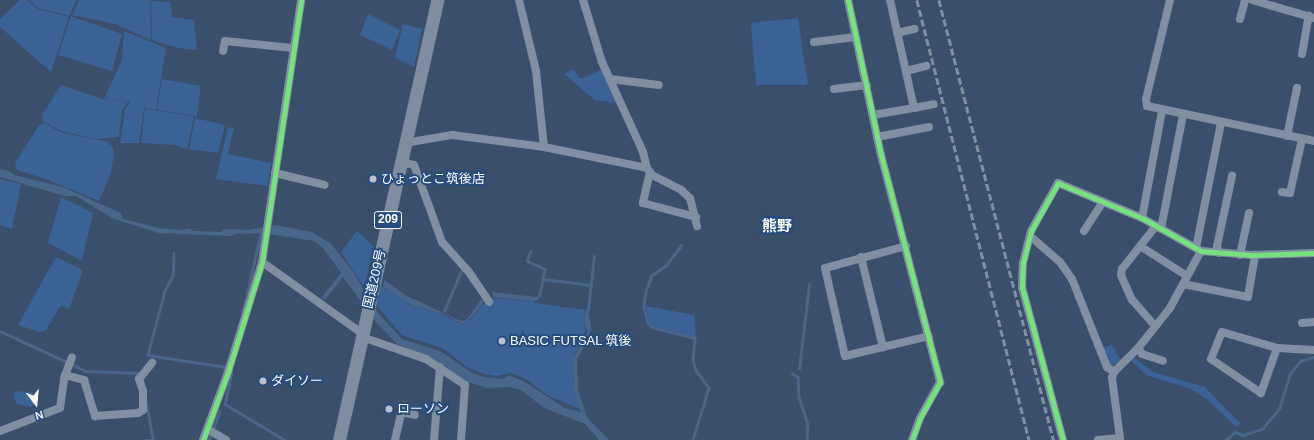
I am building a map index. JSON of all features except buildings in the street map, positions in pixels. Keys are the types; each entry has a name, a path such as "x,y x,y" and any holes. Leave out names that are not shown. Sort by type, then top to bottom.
{"highway":[{"name":"国道209号","path":"339,440 405,144 435,0"}],"street":[{"path":"203,440 262,262 301,0"},
{"path":"519,0 536,71 544,147"},
{"path":"583,0 597,47 643,152 648,170 643,203 696,217"},
{"path":"848,0 877,137 940,382 920,418 912,440"},
{"path":"890,0 914,108"},
{"path":"1170,0 1146,99 1147,106 1162,111 1314,141"},
{"path":"1240,19 1245,0"},
{"path":"1252,0 1311,17 1302,54"},
{"path":"897,33 915,29"},
{"path":"814,42 856,37"},
{"path":"223,51 225,41 293,48"},
{"path":"906,71 926,66"},
{"path":"610,79 659,85"},
{"path":"834,89 867,85"},
{"path":"1287,136 1297,88"},
{"path":"873,115 934,104"},
{"path":"1142,218 1162,111"},
{"path":"1155,326 1132,300 1121,275 1122,269 1140,246 1158,228 1183,114"},
{"path":"1098,440 1120,438 1112,378 1114,372 1138,348 1170,308 1199,250 1221,122"},
{"path":"877,137 929,127"},
{"path":"405,144 452,135 544,147 648,170 690,198 696,217 697,226"},
{"path":"1282,192 1290,193 1302,139"},
{"path":"401,162 414,165 442,242 469,272 489,302"},
{"path":"275,173 325,185"},
{"path":"1219,253 1217,246 1232,176"},
{"path":"1063,440 1022,287 1023,263 1030,236 1058,183 1142,218 1199,250 1240,255 1314,253"},
{"path":"1084,231 1103,202"},
{"path":"1240,255 1249,213"},
{"path":"1030,236 1060,262 1072,280 1107,367 1114,372"},
{"path":"906,246 825,268 845,356 929,336"},
{"path":"1140,246 1185,280 1248,297 1255,255"},
{"path":"861,257 883,347"},
{"path":"262,262 362,335 403,350 440,367 465,386 461,440"},
{"path":"1302,323 1314,322"},
{"path":"1277,348 1261,393 1211,359 1222,332 1277,348 1314,350"},
{"path":"1138,348 1142,354 1163,361"},
{"path":"0,431 60,408 64,375 72,357"},
{"path":"64,375 84,380 95,416 138,413 143,410 143,391 139,379 152,363"},
{"path":"434,440 440,367"},
{"path":"395,440 402,409 415,415"},
{"path":"207,429 226,440"}],"shaded area":[{"path":"20,0 27,0 38,9 69,17 51,72 0,27 0,19"},
{"path":"29,0 77,0 69,16 38,8"},
{"path":"79,0 150,0 151,40 115,24 72,15"},
{"path":"151,1 170,2 172,17 194,20 197,50 177,48 152,40"},
{"path":"368,14 400,30 392,50 360,35"},
{"path":"71,16 122,34 112,71 58,55"},
{"path":"798,18 808,85 756,85 751,23"},
{"path":"403,24 422,29 414,67 395,58"},
{"path":"124,31 166,48 156,110 144,108 139,143 120,143 125,109 130,102 104,99 122,60"},
{"path":"573,69 581,79 602,69 617,103 595,100 564,74"},
{"path":"162,79 201,86 197,116 157,110"},
{"path":"61,85 102,99 128,102 122,110 119,137 97,139 64,132 43,122 42,115"},
{"path":"145,109 194,116 187,149 175,145 141,143"},
{"path":"195,118 225,125 218,153 189,149"},
{"path":"43,123 63,133 106,141 112,146 114,154 111,173 99,201 46,179 17,170 15,163 38,127"},
{"path":"228,127 234,128 228,154 271,163 268,186 216,179"},
{"path":"0,169 9,171 14,175 63,187 121,213 123,219 159,228 183,230 190,228 193,231 222,232 224,229 248,230 275,225 312,232 331,244 352,270 378,313 402,339 442,352 472,373 484,377 502,379 509,375 525,382 565,408 581,412 574,393 573,359 588,331 584,324 586,310 588,310 592,331 577,360 578,390 587,417 609,440 599,440 585,424 544,408 521,390 509,387 487,388 461,380 431,358 397,344 375,321 343,277 325,300 322,297 341,273 323,248 314,241 269,234 260,236 259,233 236,234 230,236 159,233 114,219 76,196 64,196 0,177"},
{"path":"0,179 21,184 12,229 0,225"},
{"path":"61,197 93,213 82,261 48,243"},
{"path":"357,231 373,246 365,288 341,252"},
{"path":"56,257 83,270 69,309 61,305 46,330 40,332 18,325"},
{"path":"384,280 407,296 461,321 466,320 482,299 484,302 471,318 462,324 444,314 413,306 383,287"},
{"name":"BASIC FUTSAL 筑後","path":"381,286 412,306 439,313 462,324 471,319 485,302 492,298 533,301 535,303 585,310 584,324 586,330 573,359 574,392 580,409 547,395 529,381 512,373 496,376 484,374 467,367 442,348 402,335 377,306"},
{"path":"492,292 535,297 539,296 538,300 534,301 493,297"},
{"path":"646,306 694,315 696,337 653,327 649,321"},
{"path":"1112,345 1121,361 1111,367 1103,348"},
{"path":"1133,357 1153,372 1205,387 1241,424 1236,427 1207,399 1188,388 1146,375 1131,360"},
{"path":"15,391 33,393 38,401 31,407 17,404 13,397"}],"waterway":[{"path":"242,315 260,236"},
{"path":"682,245 667,265 652,276 646,292 644,307 648,322 652,327 695,338 693,360 696,370 709,388 693,440"},
{"path":"531,251 527,261 545,269 543,279 591,285"},
{"path":"174,253 173,276 165,291 148,355 226,367"},
{"path":"588,310 594,256"},
{"path":"444,311 461,271"},
{"path":"539,296 543,279"},
{"path":"799,369 809,285"},
{"path":"0,331 86,371 140,373"},
{"path":"1226,440 1235,432 1243,435 1262,429 1279,409 1290,374 1300,361 1314,357"},
{"path":"232,372 225,404 285,440"},
{"path":"792,373 798,377 799,397 808,425 807,440"},
{"path":"146,399 153,440"},
{"path":"209,440 219,412"},
{"path":"145,440 153,440"}],"railway":[{"path":"917,0 1029,440"},
{"path":"939,0 1054,440"}],"cycle path":[{"path":"203,440 228,372 262,262 301,0"},
{"path":"848,0 881,155 940,382 920,418 912,440"},
{"path":"1063,440 1022,287 1023,263 1031,231 1058,183 1142,218 1201,251 1252,255 1314,253"}],"place":[{"name":"ひょっとこ筑後店","path":"373,179"},
{"name":"BASIC FUTSAL 筑後","path":"502,341"},
{"name":"ダイソー","path":"263,381"},
{"name":"ローソン","path":"389,409"}],"district":[{"name":"熊野","path":"777,226"}]}
